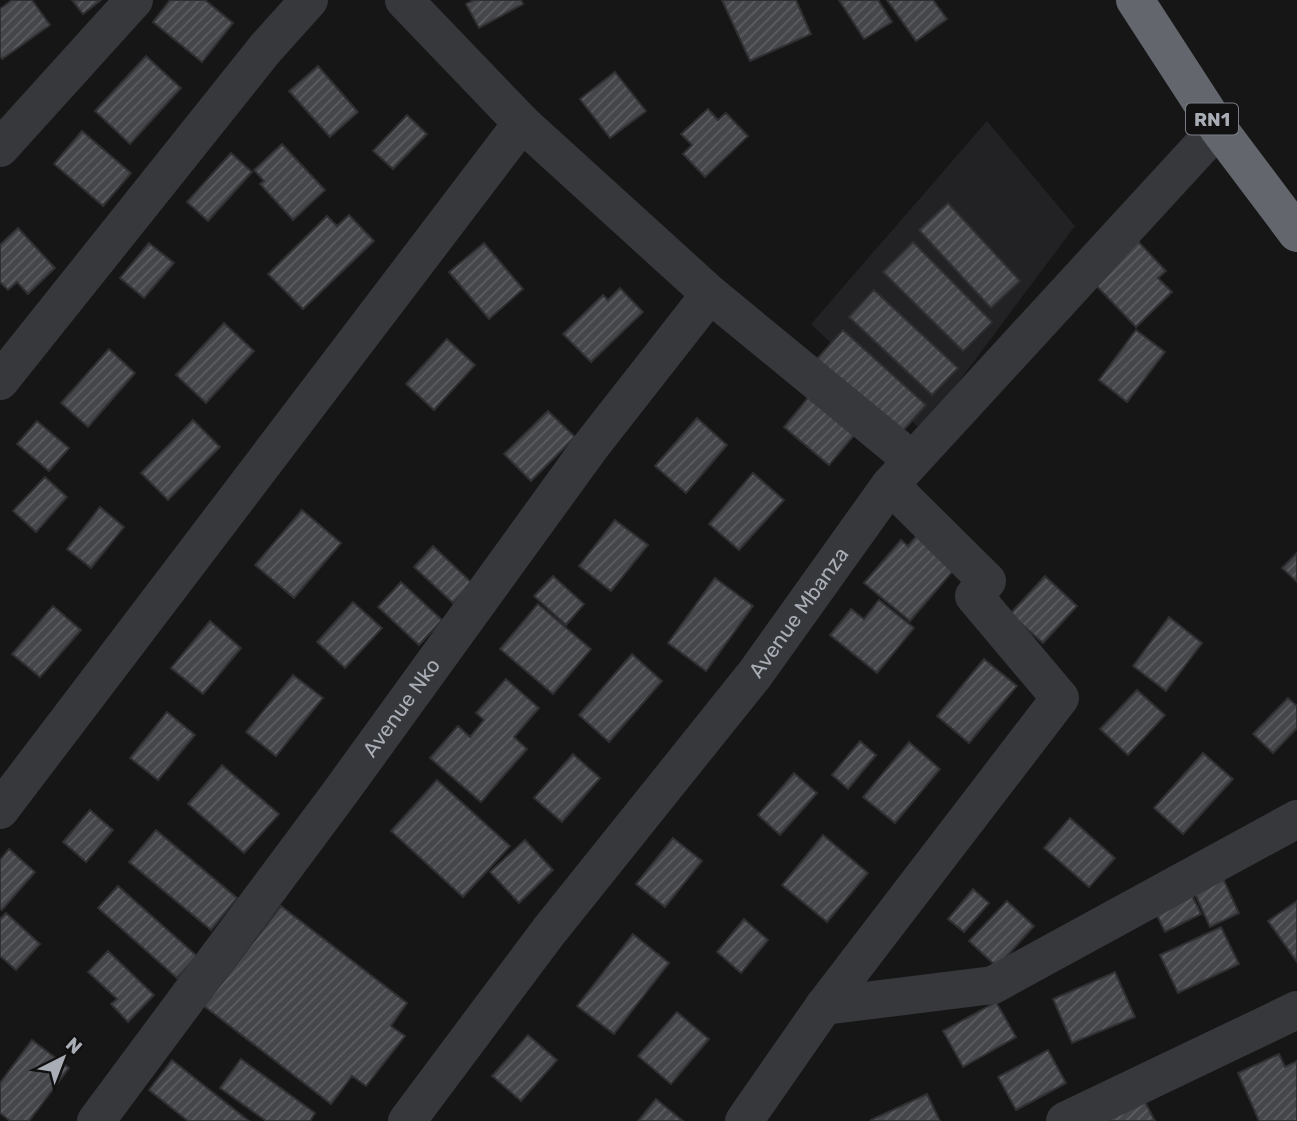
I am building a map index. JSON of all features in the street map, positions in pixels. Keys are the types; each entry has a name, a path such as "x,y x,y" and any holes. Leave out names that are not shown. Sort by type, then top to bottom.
{"highway":[{"name":"RN1","path":"1135,0 1218,128 1297,233"}],"street":[{"path":"0,148 134,0"},
{"path":"0,382 265,50 309,0"},
{"path":"404,0 522,123 901,473 987,581 974,597 1060,698 824,1006 744,1121"},
{"path":"0,810 522,123"},
{"name":"Avenue Mbanza","path":"407,1121 549,931 755,674 901,473 1218,128"},
{"name":"Avenue Nko","path":"96,1121 342,790 591,446 710,294"},
{"path":"824,1006 993,985 1297,819"},
{"path":"1065,1121 1297,1010"}],"shaded area":[{"path":"987,121 1075,226 922,431 811,324"}],"building":[{"path":"12,0 32,0 50,25 2,59 0,9"},
{"path":"72,0 101,0 83,14"},
{"path":"170,0 205,0 233,23 202,62 153,22"},
{"path":"474,0 521,0 523,4 479,28 466,4"},
{"path":"722,0 796,0 811,34 750,61"},
{"path":"839,0 878,0 892,22 864,39"},
{"path":"887,0 933,0 947,19 916,41"},
{"path":"146,56 181,88 130,144 95,111"},
{"path":"318,66 358,112 330,137 289,91"},
{"path":"615,72 646,111 610,138 580,99"},
{"path":"708,109 718,120 726,113 748,136 705,177 683,154 692,145 681,134"},
{"path":"407,115 427,134 393,169 373,151"},
{"path":"82,131 131,173 103,206 54,164"},
{"path":"282,144 325,190 293,220 260,184 264,181 254,170"},
{"path":"231,153 252,172 208,221 187,202"},
{"path":"948,203 1020,281 991,308 919,230"},
{"path":"349,215 374,241 303,309 268,274 327,216 337,226"},
{"path":"18,228 55,268 28,294 17,282 8,290 0,282 0,245"},
{"path":"1132,235 1166,271 1158,278 1172,292 1136,327 1088,277"},
{"path":"913,242 992,322 963,351 883,272"},
{"path":"149,243 174,263 144,298 120,278"},
{"path":"484,243 523,289 489,319 449,272"},
{"path":"620,288 643,312 591,362 563,334 603,295 608,300"},
{"path":"874,290 958,368 932,395 849,317"},
{"path":"224,323 254,351 206,403 176,375"},
{"path":"843,330 926,405 900,434 817,359"},
{"path":"1136,330 1165,352 1127,402 1099,380"},
{"path":"447,339 475,365 434,410 406,384"},
{"path":"109,349 135,373 88,427 61,403"},
{"path":"816,388 862,426 829,465 784,427"},
{"path":"548,411 575,437 531,481 504,454"},
{"path":"697,418 727,445 686,493 655,466"},
{"path":"193,420 220,447 168,500 141,473"},
{"path":"37,421 69,448 49,471 17,444"},
{"path":"753,473 784,500 739,550 709,524"},
{"path":"45,477 67,497 36,532 13,511"},
{"path":"100,507 124,527 91,568 67,549"},
{"path":"302,510 341,543 294,598 255,565"},
{"path":"615,520 648,545 611,591 579,566"},
{"path":"925,526 952,572 910,621 864,583 901,540 908,546"},
{"path":"433,546 472,583 453,603 414,567"},
{"path":"1297,553 1297,582 1282,568"},
{"path":"553,576 584,604 566,625 534,596"},
{"path":"1045,576 1077,606 1043,643 1010,614"},
{"path":"715,578 753,606 706,671 668,643"},
{"path":"401,582 442,620 419,645 378,607"},
{"path":"879,600 914,628 877,673 830,635 851,609 864,619"},
{"path":"353,602 382,628 345,668 317,642"},
{"path":"538,604 591,649 553,694 500,649"},
{"path":"53,606 81,630 40,677 12,654"},
{"path":"1169,617 1202,643 1166,691 1133,666"},
{"path":"210,621 241,648 203,694 171,668"},
{"path":"632,654 662,681 609,742 579,715"},
{"path":"984,659 1017,686 969,743 937,716"},
{"path":"293,675 323,698 276,756 246,732"},
{"path":"506,679 539,708 514,737 527,749 481,802 430,758 458,726 470,737 484,720 476,713"},
{"path":"1137,690 1165,715 1128,755 1100,729"},
{"path":"1288,698 1297,706 1297,728 1273,753 1253,734"},
{"path":"167,712 195,735 158,780 130,758"},
{"path":"860,741 876,755 848,789 832,775"},
{"path":"909,742 940,769 895,823 863,797"},
{"path":"1203,753 1233,779 1183,834 1154,808"},
{"path":"573,754 600,778 562,822 534,798"},
{"path":"222,765 279,814 244,853 188,804"},
{"path":"794,773 817,793 780,835 758,815"},
{"path":"437,780 510,846 463,897 391,831"},
{"path":"90,810 113,830 86,862 63,842"},
{"path":"1070,818 1115,858 1089,887 1044,848"},
{"path":"156,830 237,898 211,930 129,862"},
{"path":"823,835 868,873 827,922 782,885"},
{"path":"673,838 702,861 665,907 636,884"},
{"path":"525,840 553,870 519,903 490,872"},
{"path":"9,849 35,872 2,910 0,860"},
{"path":"1220,872 1239,913 1210,927 1191,885"},
{"path":"118,886 197,956 177,978 98,908"},
{"path":"973,889 989,903 964,932 948,919"},
{"path":"1189,889 1201,914 1165,932 1153,907"},
{"path":"1007,901 1034,926 997,967 969,941"},
{"path":"1297,901 1297,962 1268,921"},
{"path":"281,906 407,1003 391,1026 405,1036 366,1086 352,1076 331,1104 204,1006"},
{"path":"6,913 40,944 16,970 0,956 0,919"},
{"path":"744,919 768,940 741,973 717,952"},
{"path":"1221,927 1239,964 1178,993 1160,955"},
{"path":"633,934 669,963 614,1034 577,1006"},
{"path":"108,951 154,995 128,1022 111,1004 117,999 88,972"},
{"path":"1115,972 1135,1017 1072,1043 1053,999"},
{"path":"996,1002 1016,1037 963,1067 943,1031"},
{"path":"677,1012 709,1039 671,1084 638,1056"},
{"path":"528,1035 557,1060 521,1101 492,1076"},
{"path":"32,1040 69,1068 29,1121 10,1121 0,1113 0,1083"},
{"path":"1048,1050 1066,1083 1016,1110 998,1077"},
{"path":"1279,1054 1285,1067 1297,1061 1297,1121 1259,1121 1238,1073"},
{"path":"241,1059 315,1113 310,1121 266,1121 220,1088"},
{"path":"172,1060 249,1121 188,1121 149,1090"},
{"path":"927,1094 940,1121 871,1121 871,1120"},
{"path":"656,1099 683,1121 638,1121"},
{"path":"1144,1100 1155,1121 1106,1121"}]}
